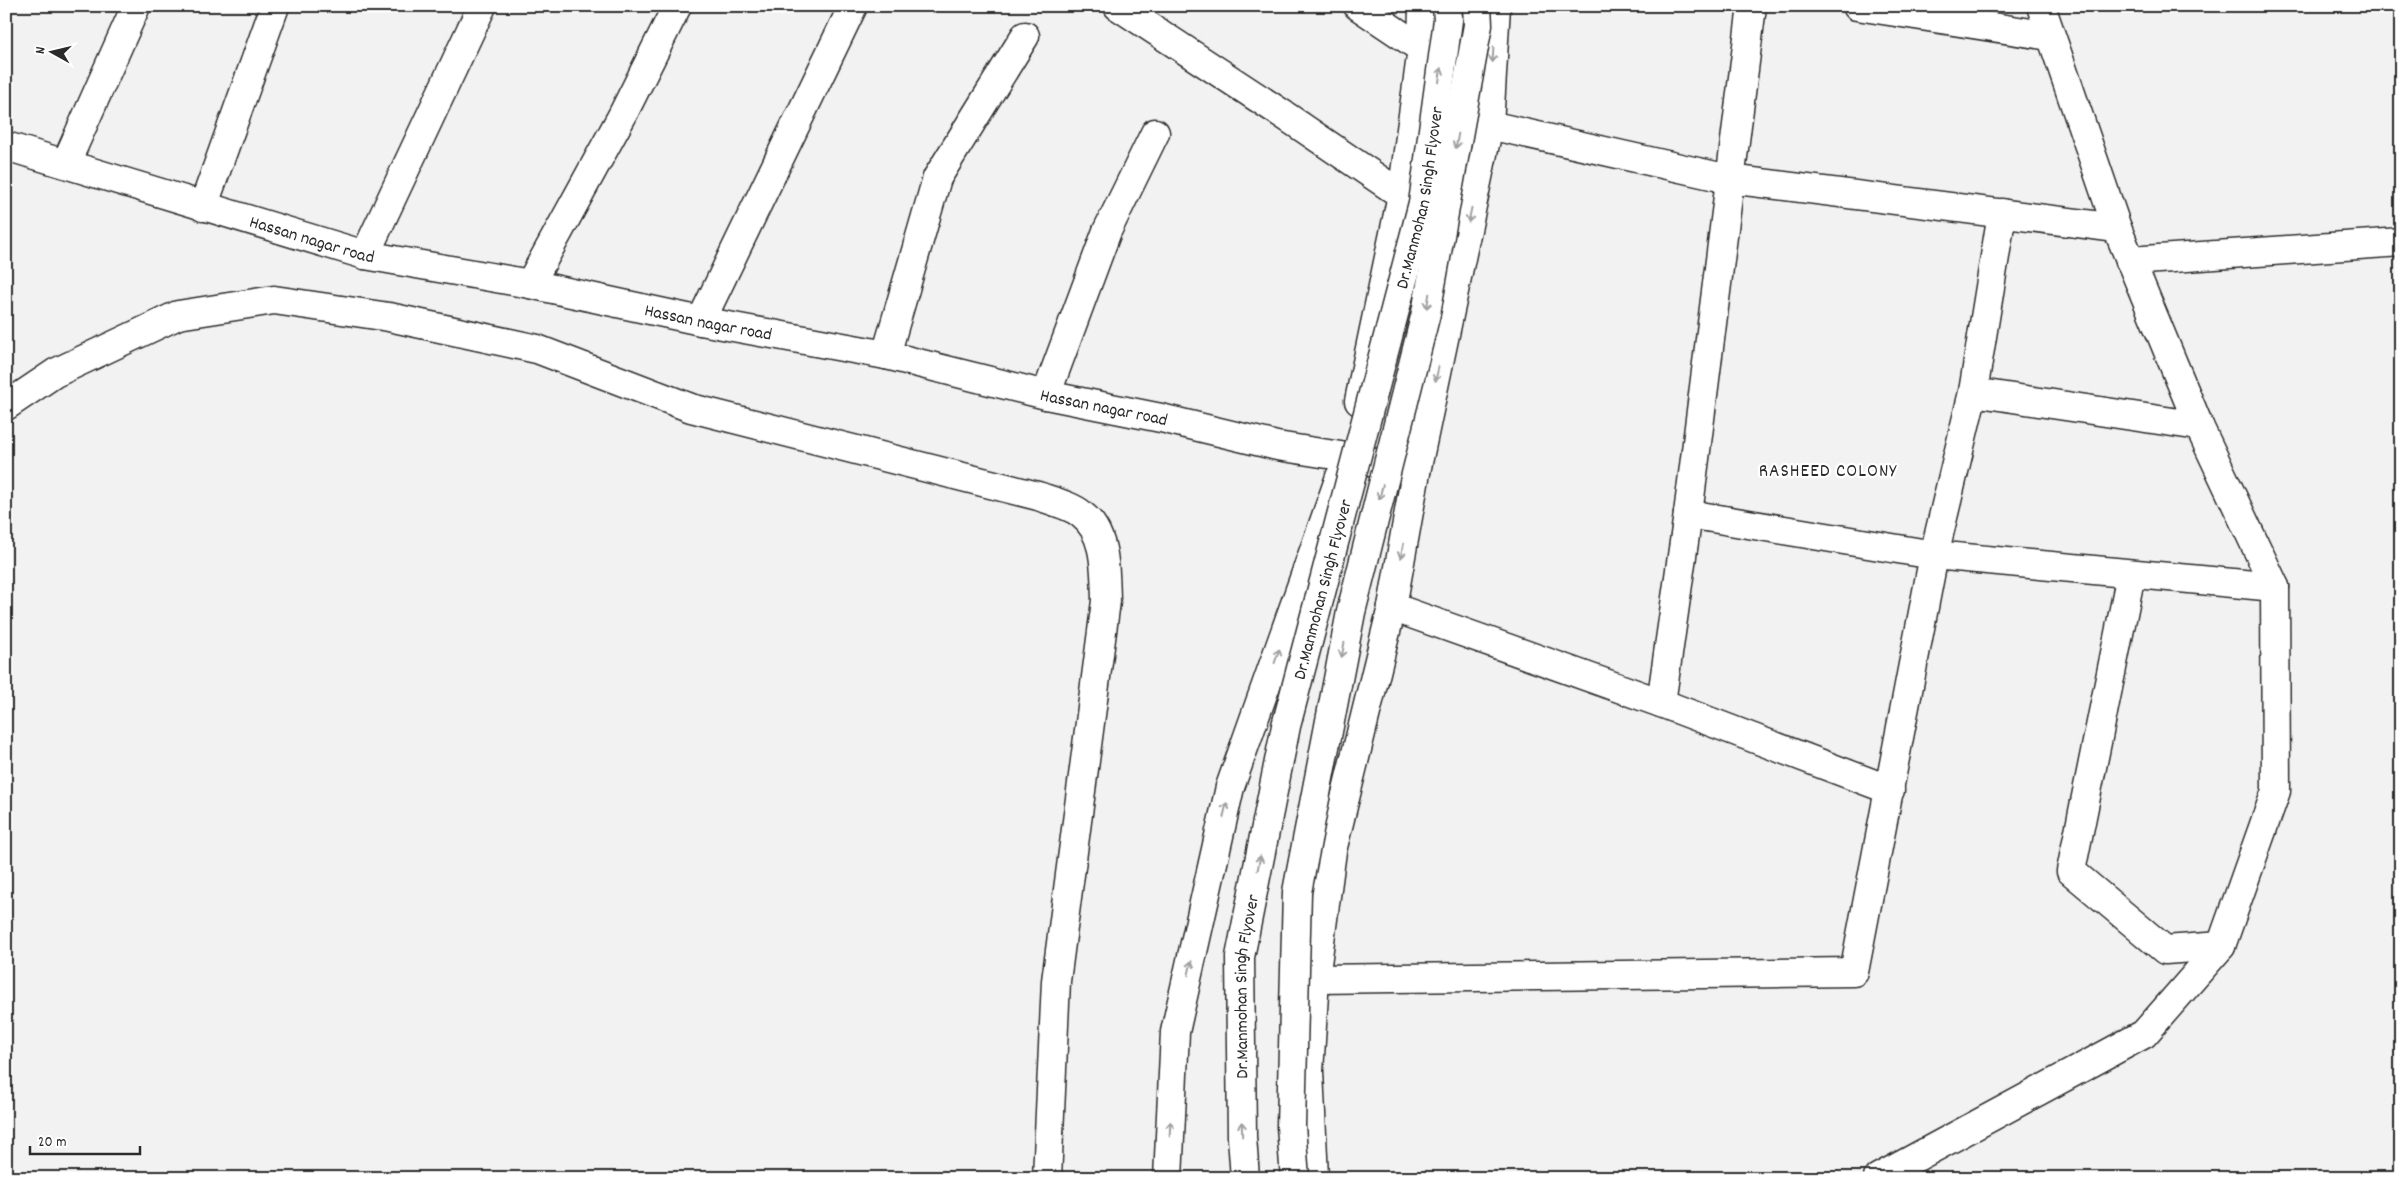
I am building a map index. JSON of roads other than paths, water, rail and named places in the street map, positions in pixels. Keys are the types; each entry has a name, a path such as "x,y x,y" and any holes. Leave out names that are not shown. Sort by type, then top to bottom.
{"main road":[{"path":"66,164 136,6"},
{"path":"203,207 275,6"},
{"path":"365,255 482,6"},
{"path":"530,284 622,116 677,6"},
{"path":"701,321 853,6"},
{"path":"1118,6 1402,195"},
{"path":"1358,6 1422,49"},
{"path":"1168,1178 1175,1032 1230,787 1347,458 1402,195 1422,49 1422,6"},
{"name":"Dr.Manmohan Singh Flyover","path":"1245,1178 1242,1137 1240,957 1286,726 1423,202 1448,20 1447,6"},
{"name":"Dr.Manmohan Singh Flyover","path":"1295,1178 1291,1126 1297,892 1350,612 1426,313 1478,24 1478,6"},
{"path":"1314,1178 1309,1071 1316,979 1332,851 1392,607 1416,472 1489,125 1496,6"},
{"path":"1661,703 1688,514 1752,6"},
{"path":"1857,6 2050,36"},
{"path":"1878,1178 2144,1034 2221,946 2276,791 2275,587 2199,426 2130,261 2041,6"},
{"path":"886,355 937,178 1025,36"},
{"path":"1489,125 1729,178 2117,228"},
{"path":"1046,395 1107,231 1155,133"},
{"name":"Hassan nagar road","path":"6,146 365,255 530,284 701,321 886,355 1046,395 1160,418 1277,446 1416,472"},
{"path":"1316,979 1854,972 1934,555 1973,392 2002,213"},
{"path":"2130,261 2401,242"},
{"path":"6,406 55,374 178,315 274,300 389,317 537,349 691,408 1038,496 1081,514 1097,535 1105,563 1106,601 1056,981 1047,1178"},
{"path":"1973,392 2199,426"},
{"path":"1688,514 1934,555 2275,587"},
{"path":"2131,574 2071,871 2165,950 2221,946"},
{"path":"1392,607 1661,703 1890,790"}],"district":[{"name":"RASHEED COLONY","path":"1828,469"}]}
